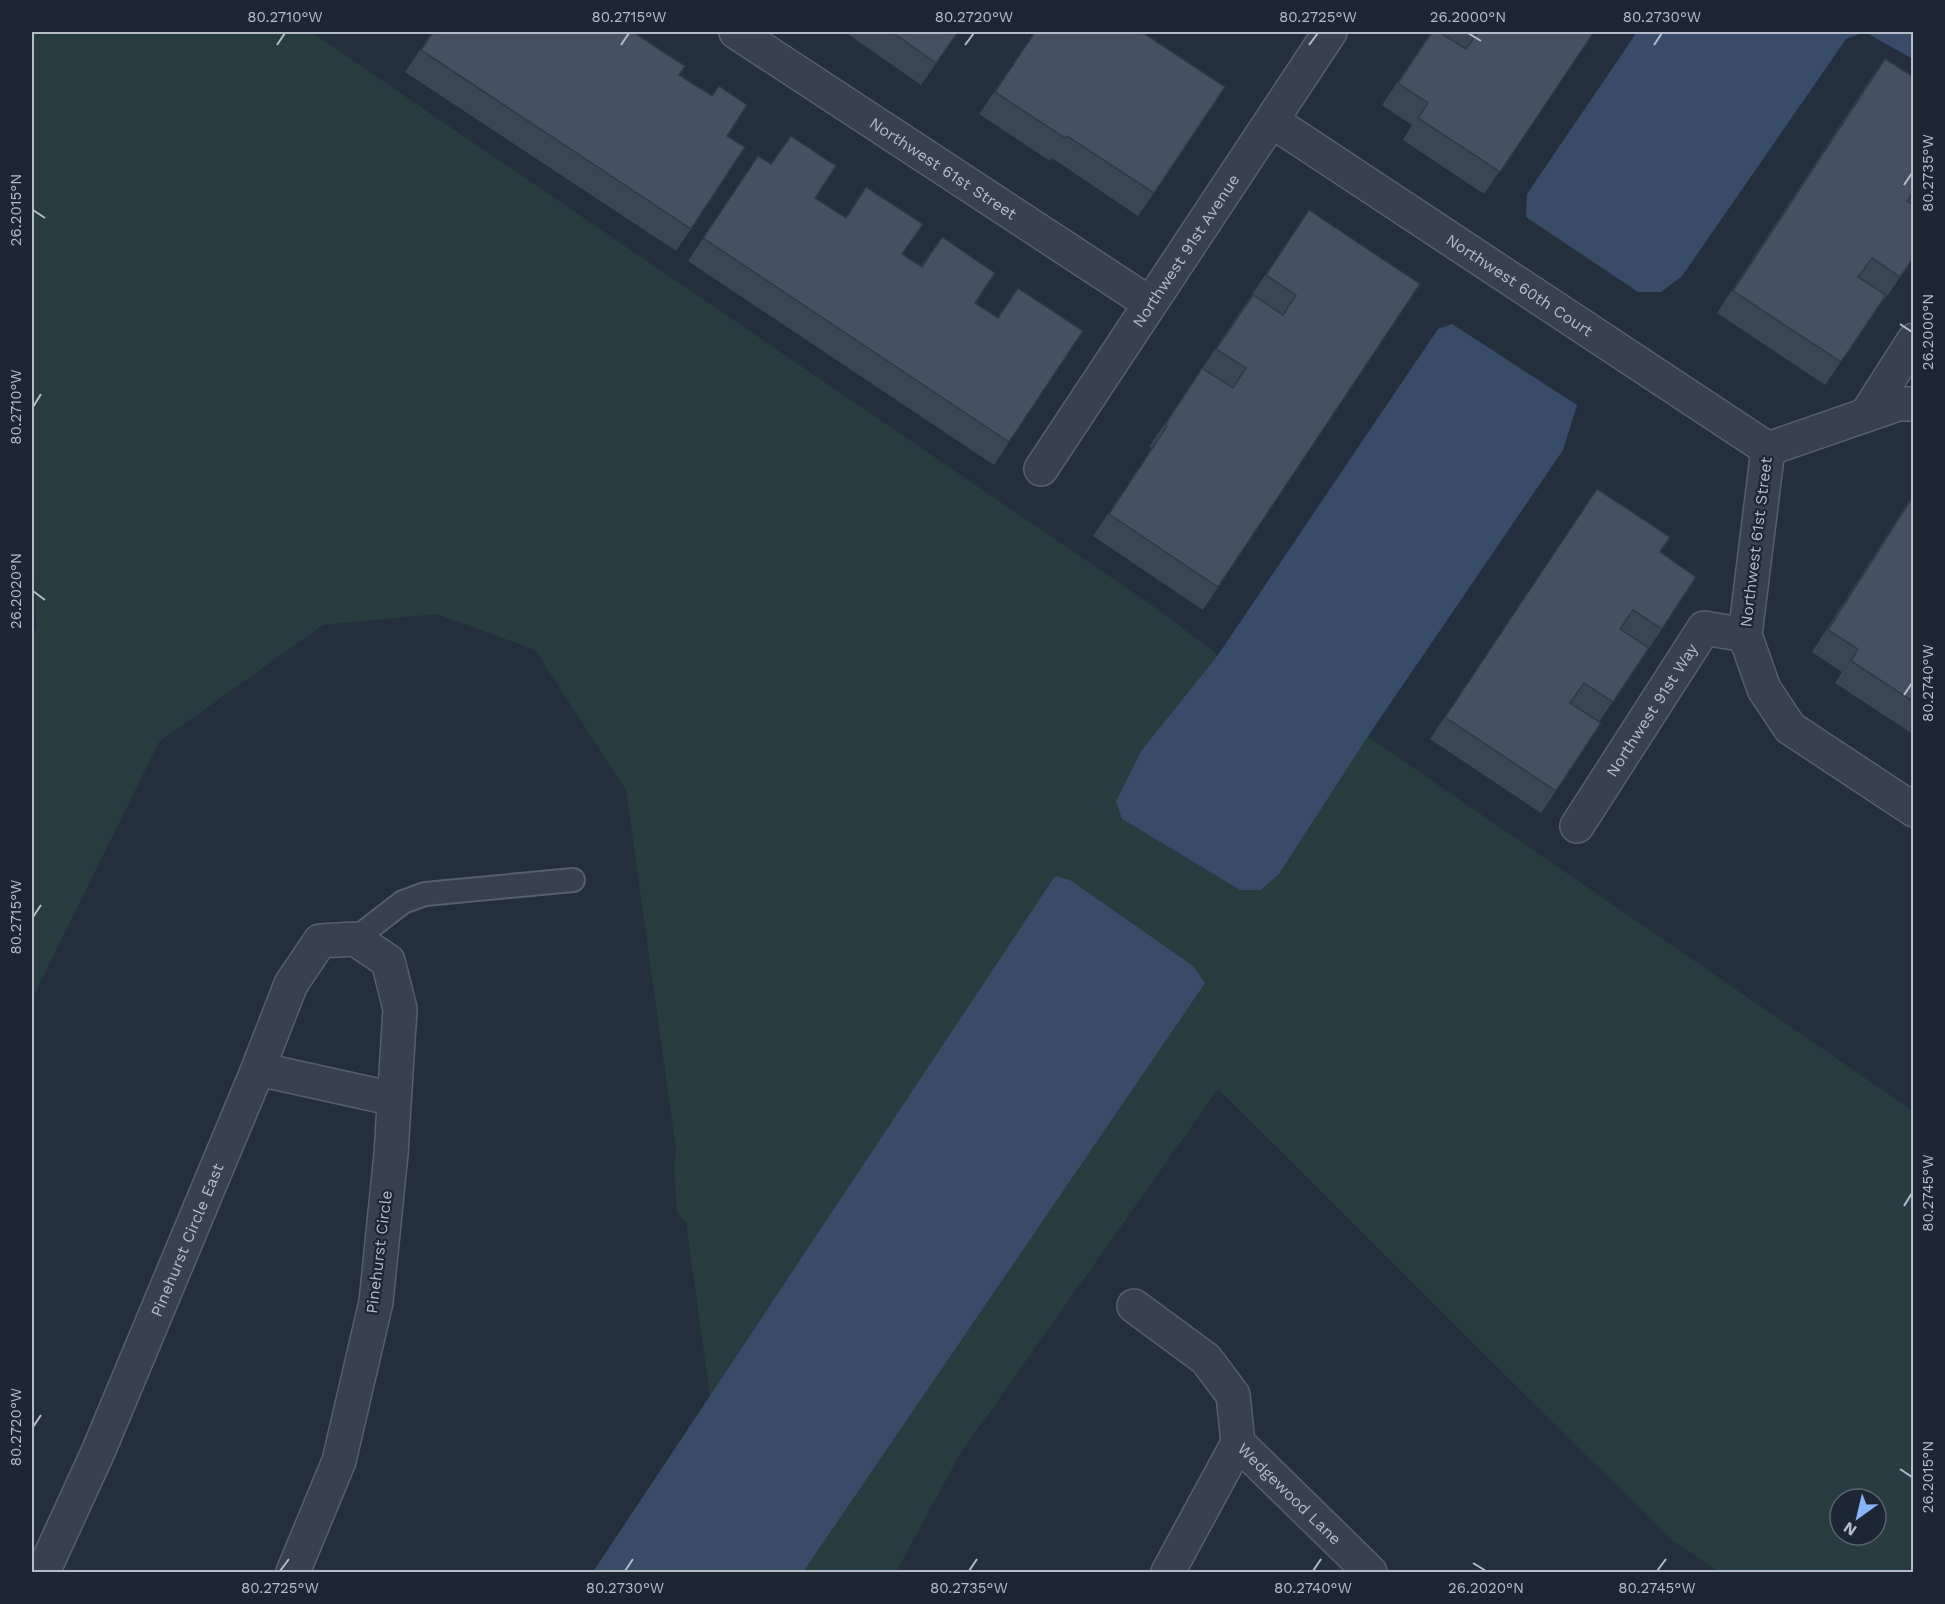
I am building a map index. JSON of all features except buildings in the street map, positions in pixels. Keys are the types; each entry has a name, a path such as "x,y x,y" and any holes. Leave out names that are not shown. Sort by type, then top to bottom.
{"street":[{"name":"Northwest 61st Street","path":"736,32 1149,303"},
{"name":"Northwest 91st Avenue","path":"1041,469 1330,32"},
{"name":"Northwest 60th Court","path":"1272,121 1768,449"},
{"path":"1866,415 1914,340"},
{"path":"1768,449 1898,404 1914,404"},
{"name":"Northwest 61st Street","path":"1768,449 1745,635 1764,689 1790,728 1914,810"},
{"name":"Northwest 91st Way","path":"1577,826 1704,628 1745,635"},
{"name":"Pinehurst Circle East","path":"43,1572 98,1452 258,1070 291,984 320,941 355,939"},
{"name":"Pinehurst Circle","path":"293,1572 339,1461 376,1302 400,1009 388,961 355,939"},
{"path":"258,1070 394,1099"},
{"name":"Wedgewood Lane","path":"1134,1306 1206,1359 1233,1395 1238,1443 1370,1572"},
{"path":"1168,1572 1238,1443"}],"lane":[{"path":"355,939 403,903 425,894 573,880"}],"green space":[{"path":"32,32 311,32 1153,606 1218,655 1141,751 1117,801 1122,819 1240,890 1261,890 1279,874 1367,736 1913,1111 1913,1572 1720,1572 1670,1539 1218,1089 960,1454 896,1572 593,1572 710,1397 686,1222 677,1213 674,1167 676,1150 626,790 535,650 437,614 323,625 159,742 32,999 32,634 36,628 32,522"}],"water":[{"path":"1637,32 1865,32 1846,39 1682,276 1661,292 1638,292 1526,217 1527,194"},
{"path":"1865,32 1913,32 1913,59"},
{"path":"1452,324 1577,405 1563,450 1368,736 1279,874 1261,890 1240,890 1122,819 1116,801 1141,751 1218,655 1438,329"},
{"path":"1055,876 1070,880 1193,966 1205,983 803,1572 593,1572"}]}
